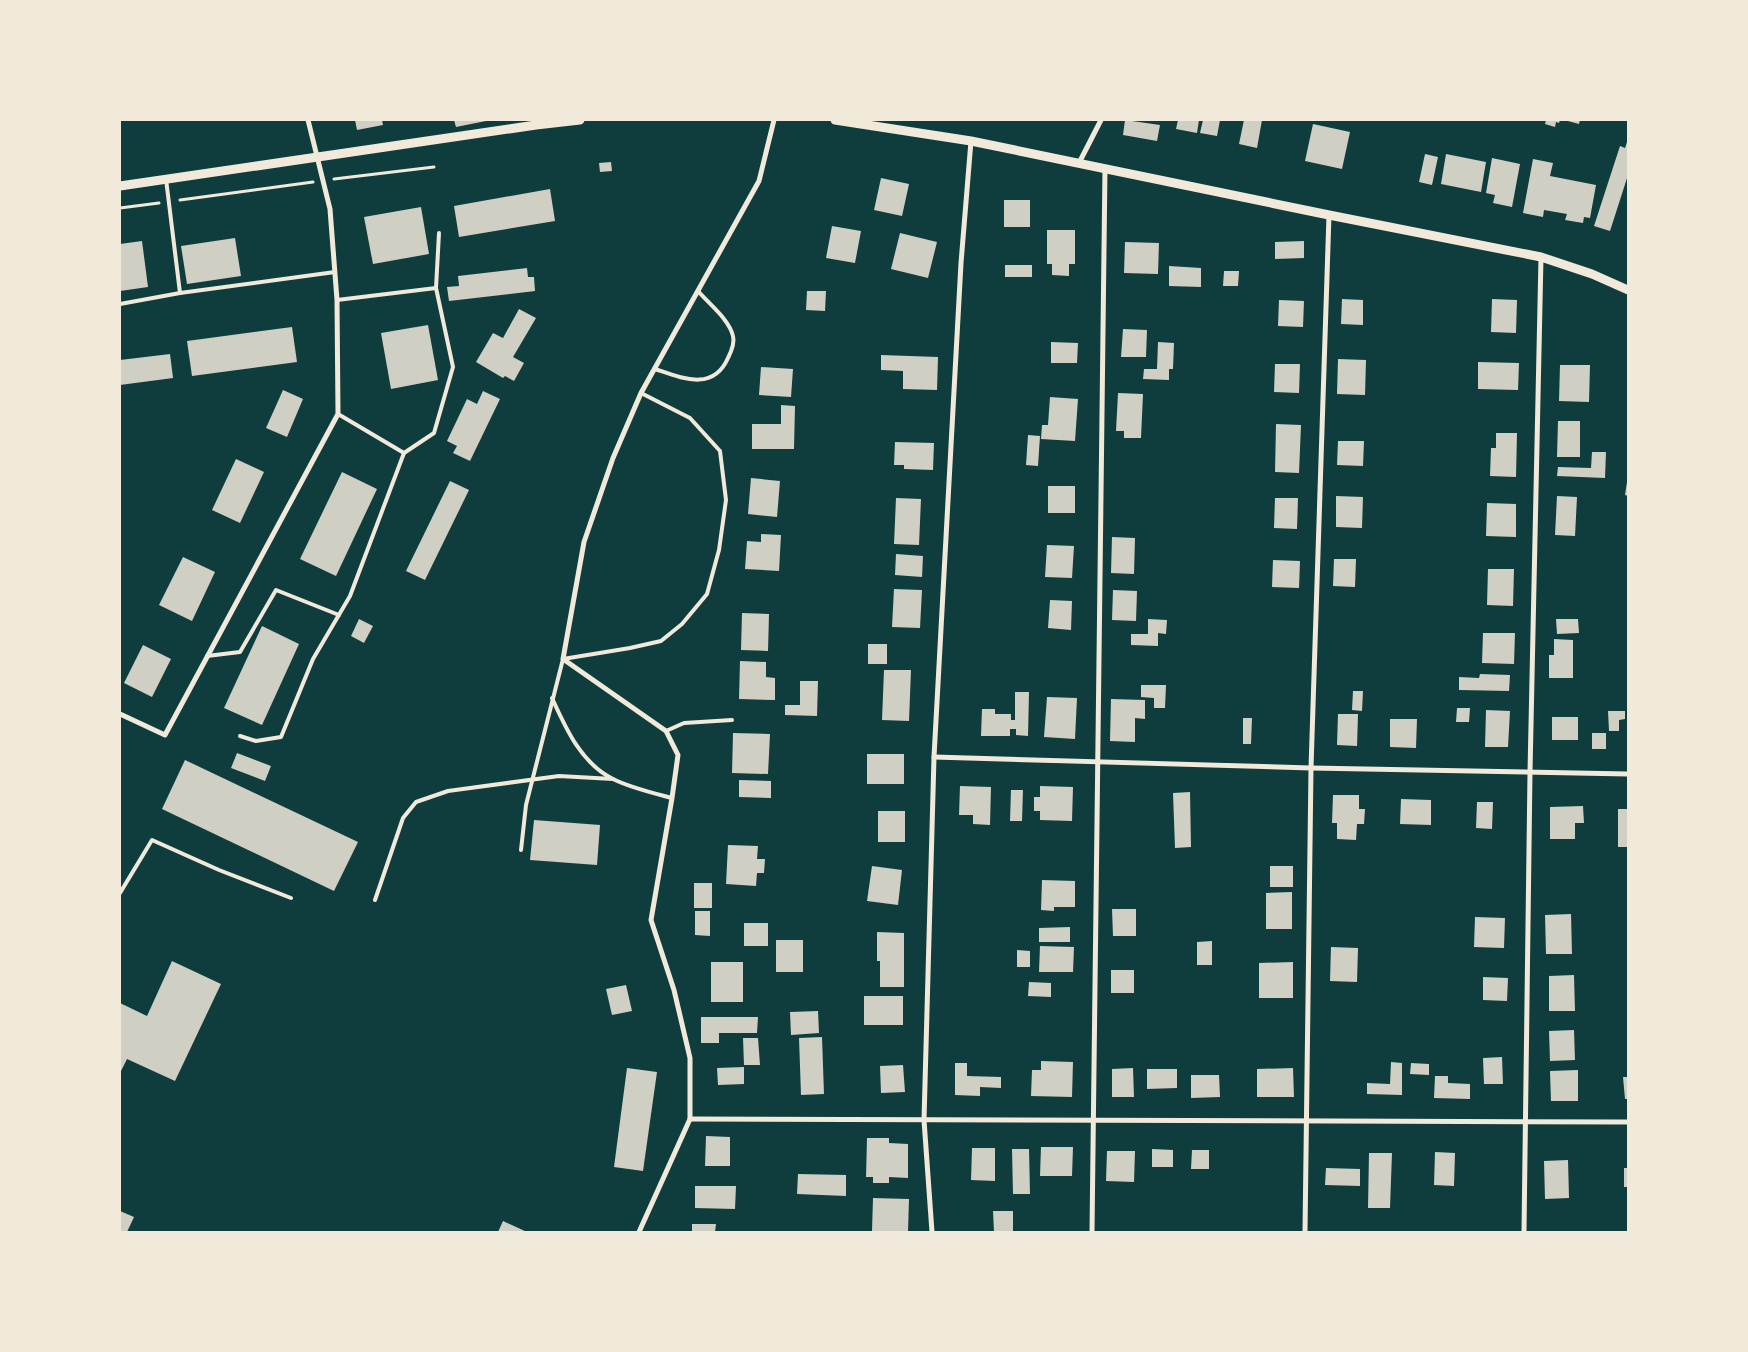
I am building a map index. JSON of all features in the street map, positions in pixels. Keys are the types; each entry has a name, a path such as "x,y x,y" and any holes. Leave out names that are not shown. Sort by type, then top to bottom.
{"street":[{"path":"120,714 165,735 338,414 337,300 330,209 308,120"},
{"path":"120,186 318,157 535,122 580,120"},
{"path":"639,1232 690,1119 690,1058 674,990 651,920 678,755 666,731 562,659 584,542 613,458 641,393 759,181 774,120"},
{"path":"835,120 972,141 1541,257 1592,274 1628,290"},
{"path":"1079,163 1101,120"},
{"path":"932,1232 924,1120 934,756 961,263 972,141"},
{"path":"1092,1232 1105,168"},
{"path":"1305,1232 1311,768 1329,215"},
{"path":"1524,1232 1530,772 1541,257"},
{"path":"934,756 1311,768 1628,774"},
{"path":"690,1119 1628,1122"}],"lane":[{"path":"166,179 180,293"},
{"path":"240,736 256,741 281,737 313,659 350,596 404,453 434,433 453,367 436,288 439,233"},
{"path":"120,304 180,293 335,272"},
{"path":"337,300 436,288"},
{"path":"655,368 699,381 716,376 725,365 734,338 727,324 698,291"},
{"path":"521,850 526,805 562,659 630,648 661,640 682,624 707,594 720,550 726,500 720,451 690,418 641,393"},
{"path":"338,414 404,453"},
{"path":"207,656 240,652 276,590 339,615"},
{"path":"552,698 568,734 588,761 613,779"},
{"path":"666,731 684,723 732,720"},
{"path":"375,900 404,818 416,802 448,791 559,776 613,779 672,798"},
{"path":"120,893 152,840 218,870 291,898"}],"path":[{"path":"120,208 434,167"}],"building":[{"path":"355,120 382,120 383,125 357,130"},
{"path":"454,120 485,120 486,121 456,127"},
{"path":"1125,120 1160,125 1157,141 1123,135"},
{"path":"1178,120 1199,120 1197,133 1176,129"},
{"path":"1203,120 1220,120 1217,136 1200,133"},
{"path":"1244,120 1262,120 1257,148 1239,144"},
{"path":"1546,120 1560,120 1559,123 1556,122 1555,127 1545,124"},
{"path":"1564,120 1580,120 1579,124"},
{"path":"1313,124 1350,132 1342,169 1305,161"},
{"path":"1628,139 1628,175 1610,231 1594,226 1620,146 1625,148"},
{"path":"1425,154 1438,157 1432,185 1419,182"},
{"path":"1446,154 1486,162 1481,192 1441,184"},
{"path":"1492,158 1520,164 1512,207 1493,203 1495,195 1486,193"},
{"path":"1533,159 1553,163 1550,176 1596,185 1590,218 1584,217 1583,223 1565,220 1567,214 1544,210 1543,217 1523,213"},
{"path":"611,162 612,171 600,172 599,163"},
{"path":"881,178 909,184 902,216 874,210"},
{"path":"550,189 555,221 459,237 454,206"},
{"path":"1004,200 1030,200 1030,227 1004,227"},
{"path":"421,207 429,254 373,264 364,217"},
{"path":"832,226 861,231 855,263 826,258"},
{"path":"1047,230 1075,230 1075,264 1069,264 1069,276 1052,275 1052,264 1047,264"},
{"path":"900,233 937,242 928,278 891,269"},
{"path":"235,238 241,276 187,284 181,246"},
{"path":"142,241 148,287 120,291 120,244"},
{"path":"1304,241 1304,258 1275,259 1275,242"},
{"path":"1125,242 1159,243 1158,274 1124,273"},
{"path":"1005,265 1032,265 1032,277 1005,277"},
{"path":"1169,266 1201,268 1201,287 1169,286"},
{"path":"527,268 528,277 534,277 535,291 449,301 447,287 459,286 458,276"},
{"path":"1224,271 1239,271 1238,286 1223,286"},
{"path":"807,291 826,291 825,311 806,310"},
{"path":"1342,299 1363,300 1363,325 1341,324"},
{"path":"1492,299 1517,300 1516,333 1491,332"},
{"path":"1279,300 1304,301 1303,327 1278,326"},
{"path":"519,309 536,318 513,357 524,363 514,381 505,376 503,378 476,362 493,333 503,338"},
{"path":"428,325 438,380 391,389 381,333"},
{"path":"292,327 297,362 192,376 187,341"},
{"path":"1123,329 1147,330 1146,357 1121,357"},
{"path":"1051,342 1078,343 1077,363 1051,363"},
{"path":"1158,342 1174,343 1173,369 1169,369 1169,380 1143,379 1144,369 1157,369"},
{"path":"170,354 173,378 120,385 120,360"},
{"path":"881,355 938,357 937,390 903,389 903,371 881,370"},
{"path":"1338,359 1366,360 1365,395 1337,394"},
{"path":"1478,362 1519,363 1518,390 1478,389"},
{"path":"1275,364 1300,364 1299,393 1274,392"},
{"path":"1560,365 1590,365 1589,402 1559,401"},
{"path":"761,367 793,369 791,397 759,395"},
{"path":"283,390 303,399 287,437 266,428"},
{"path":"483,391 500,399 470,461 453,453 457,446 447,441 467,399 477,404"},
{"path":"1118,393 1143,394 1141,438 1124,438 1124,431 1116,431"},
{"path":"1050,397 1078,399 1075,441 1041,439 1042,425 1048,425"},
{"path":"781,405 795,406 794,449 752,449 752,424 781,424"},
{"path":"1558,421 1580,421 1580,457 1557,457"},
{"path":"1276,424 1301,425 1299,473 1275,472"},
{"path":"1496,433 1517,433 1516,477 1490,476 1491,448 1496,448"},
{"path":"1028,435 1040,436 1038,466 1026,465"},
{"path":"1338,441 1364,441 1363,466 1337,465"},
{"path":"895,442 934,443 933,470 904,469 904,465 894,465"},
{"path":"1592,452 1606,452 1605,478 1557,476 1558,467 1591,468"},
{"path":"236,459 264,472 240,523 212,510"},
{"path":"342,472 377,489 336,576 300,559"},
{"path":"751,478 780,481 777,517 748,514"},
{"path":"450,481 469,490 425,580 406,571"},
{"path":"1628,482 1628,496 1625,495"},
{"path":"1048,486 1075,486 1075,513 1048,513"},
{"path":"1336,496 1363,497 1362,528 1336,527"},
{"path":"1557,496 1577,497 1575,536 1555,535"},
{"path":"896,498 921,499 919,545 894,544"},
{"path":"1275,498 1298,498 1297,529 1274,528"},
{"path":"1487,503 1516,504 1516,537 1486,536"},
{"path":"761,534 781,535 779,571 745,569 747,541 761,542"},
{"path":"1112,537 1135,538 1134,574 1111,573"},
{"path":"1047,545 1074,546 1072,578 1045,577"},
{"path":"896,554 923,556 922,577 895,575"},
{"path":"183,557 215,572 192,621 159,605"},
{"path":"1334,559 1356,559 1355,587 1333,586"},
{"path":"1273,560 1300,561 1299,588 1272,587"},
{"path":"1488,569 1514,569 1513,606 1487,605"},
{"path":"894,589 922,590 920,628 892,627"},
{"path":"1113,590 1137,591 1136,621 1112,620"},
{"path":"1050,600 1072,601 1071,630 1048,628"},
{"path":"742,613 769,614 768,651 741,650"},
{"path":"359,619 373,626 364,643 351,636"},
{"path":"1148,619 1167,620 1166,634 1158,633 1158,646 1131,645 1131,634 1148,634"},
{"path":"1556,619 1578,619 1579,633 1557,634"},
{"path":"262,626 299,644 262,725 224,708"},
{"path":"1483,633 1515,633 1514,664 1482,663"},
{"path":"1554,639 1573,640 1573,678 1549,678 1549,655 1554,655"},
{"path":"868,644 887,644 887,664 868,664"},
{"path":"143,645 171,659 152,697 124,683"},
{"path":"740,661 766,662 766,677 775,678 775,700 739,699"},
{"path":"884,670 911,670 909,721 882,720"},
{"path":"1480,674 1510,675 1509,691 1459,690 1459,677 1479,678"},
{"path":"800,681 818,681 817,716 785,715 785,705 800,705"},
{"path":"1141,685 1166,685 1165,708 1154,708 1154,698 1141,697"},
{"path":"1353,691 1363,691 1362,711 1352,710"},
{"path":"1015,692 1029,692 1028,736 1016,735 1016,729 1010,729 1010,736 981,736 982,709 995,709 995,714 1011,714 1011,720 1015,720"},
{"path":"1047,697 1077,698 1075,739 1044,737"},
{"path":"1111,699 1145,700 1145,719 1135,718 1135,742 1110,741"},
{"path":"1457,708 1470,708 1469,722 1456,722"},
{"path":"1486,710 1510,711 1508,747 1485,747"},
{"path":"1608,711 1625,711 1625,719 1619,720 1619,731 1609,731"},
{"path":"1338,714 1358,714 1357,746 1337,745"},
{"path":"1552,717 1578,717 1578,740 1552,740"},
{"path":"1243,718 1252,718 1251,744 1243,744"},
{"path":"1390,719 1417,719 1416,748 1390,747"},
{"path":"733,733 770,734 768,774 732,773"},
{"path":"1592,733 1606,733 1606,749 1592,749"},
{"path":"237,753 271,766 265,781 231,768"},
{"path":"867,754 904,754 904,784 867,784"},
{"path":"185,760 358,842 334,891 162,809"},
{"path":"739,780 771,781 771,798 739,797"},
{"path":"960,786 991,787 990,825 973,824 973,815 959,815"},
{"path":"1040,786 1073,787 1072,821 1040,820 1040,811 1034,811 1034,797 1040,797"},
{"path":"1011,790 1023,790 1022,821 1010,821"},
{"path":"1190,792 1191,847 1175,848 1173,793"},
{"path":"1333,795 1359,795 1359,809 1365,809 1364,824 1357,824 1356,840 1337,839 1337,823 1332,823"},
{"path":"1401,799 1431,800 1431,825 1400,824"},
{"path":"1477,802 1493,802 1492,829 1476,828"},
{"path":"1583,806 1584,823 1575,823 1575,839 1550,839 1550,807"},
{"path":"1618,809 1628,809 1628,847 1618,847"},
{"path":"878,811 905,811 905,842 878,842"},
{"path":"534,820 600,825 597,865 530,860"},
{"path":"728,845 758,846 757,859 765,859 764,873 757,873 756,886 726,884"},
{"path":"872,866 902,870 898,905 867,901"},
{"path":"1270,866 1293,866 1293,887 1270,887"},
{"path":"1042,880 1075,881 1075,907 1054,907 1054,911 1041,910"},
{"path":"694,883 712,883 712,908 694,908"},
{"path":"1292,892 1292,929 1266,929 1266,893"},
{"path":"1112,909 1136,909 1136,936 1113,936"},
{"path":"695,911 710,911 710,936 695,935"},
{"path":"1571,914 1572,954 1546,954 1545,915"},
{"path":"1475,917 1505,918 1504,948 1474,947"},
{"path":"744,923 768,923 768,946 744,946"},
{"path":"1070,927 1070,942 1039,942 1039,928"},
{"path":"877,932 904,933 904,987 880,987 880,961 877,961"},
{"path":"776,940 803,940 803,972 776,972"},
{"path":"1212,941 1212,965 1197,965 1197,942"},
{"path":"1040,946 1074,947 1073,972 1039,972"},
{"path":"1331,947 1358,948 1357,982 1330,981"},
{"path":"1017,950 1030,951 1030,967 1017,967"},
{"path":"172,961 221,984 175,1081 127,1059 120,1073 120,1003 147,1016"},
{"path":"711,962 743,962 743,1002 711,1002"},
{"path":"1293,962 1293,998 1259,998 1259,963"},
{"path":"1111,970 1134,970 1134,993 1111,993"},
{"path":"1574,975 1575,1011 1549,1011 1549,976"},
{"path":"1483,977 1508,978 1507,1001 1483,1000"},
{"path":"1029,982 1051,983 1051,997 1028,996"},
{"path":"626,985 632,1011 612,1015 606,989"},
{"path":"864,996 903,996 903,1025 864,1025"},
{"path":"818,1011 819,1033 791,1035 790,1012"},
{"path":"701,1017 758,1017 757,1033 719,1033 719,1043 701,1043"},
{"path":"1574,1030 1575,1060 1550,1061 1549,1031"},
{"path":"822,1037 824,1094 801,1095 799,1038"},
{"path":"743,1038 758,1038 760,1065 744,1065"},
{"path":"1502,1057 1503,1084 1484,1084 1483,1058"},
{"path":"1041,1061 1073,1062 1072,1097 1031,1096 1032,1070 1041,1070"},
{"path":"1391,1062 1402,1063 1402,1095 1367,1094 1367,1083 1390,1084"},
{"path":"955,1063 967,1063 967,1076 1001,1077 1001,1088 980,1087 980,1096 955,1095"},
{"path":"1411,1063 1429,1064 1429,1075 1410,1074"},
{"path":"903,1065 905,1092 881,1093 880,1066"},
{"path":"744,1067 744,1084 718,1085 717,1068"},
{"path":"627,1068 657,1072 643,1171 614,1167"},
{"path":"1133,1068 1134,1097 1112,1097 1112,1069"},
{"path":"1293,1068 1294,1097 1257,1097 1257,1069"},
{"path":"1147,1069 1177,1069 1177,1088 1147,1089"},
{"path":"1578,1070 1578,1101 1551,1101 1550,1071"},
{"path":"1191,1075 1219,1075 1220,1097 1191,1098"},
{"path":"1435,1076 1448,1076 1448,1083 1470,1084 1470,1099 1434,1098"},
{"path":"1623,1077 1628,1077 1628,1099 1625,1099"},
{"path":"706,1136 730,1137 730,1166 705,1166"},
{"path":"867,1138 889,1138 889,1143 908,1144 908,1178 889,1177 889,1183 873,1183 873,1177 866,1177"},
{"path":"1041,1147 1073,1147 1072,1176 1040,1176"},
{"path":"972,1148 995,1148 995,1181 971,1180"},
{"path":"1012,1149 1029,1149 1030,1194 1013,1194"},
{"path":"1152,1149 1173,1150 1173,1167 1152,1167"},
{"path":"1192,1150 1209,1150 1209,1169 1191,1169"},
{"path":"1107,1151 1135,1151 1134,1182 1106,1181"},
{"path":"1435,1152 1455,1153 1454,1186 1434,1185"},
{"path":"1369,1153 1392,1153 1390,1208 1368,1208"},
{"path":"1568,1160 1569,1198 1545,1199 1544,1161"},
{"path":"1326,1168 1360,1169 1360,1186 1325,1185"},
{"path":"1624,1168 1628,1168 1628,1187 1624,1187"},
{"path":"798,1174 846,1175 846,1196 797,1194"},
{"path":"695,1186 736,1186 735,1209 695,1208"},
{"path":"873,1198 909,1199 908,1232 872,1231"},
{"path":"120,1211 134,1217 127,1232 120,1232"},
{"path":"993,1211 1013,1211 1013,1232 994,1232"},
{"path":"503,1221 527,1232 498,1232"},
{"path":"692,1224 716,1224 715,1232 692,1232"}]}
